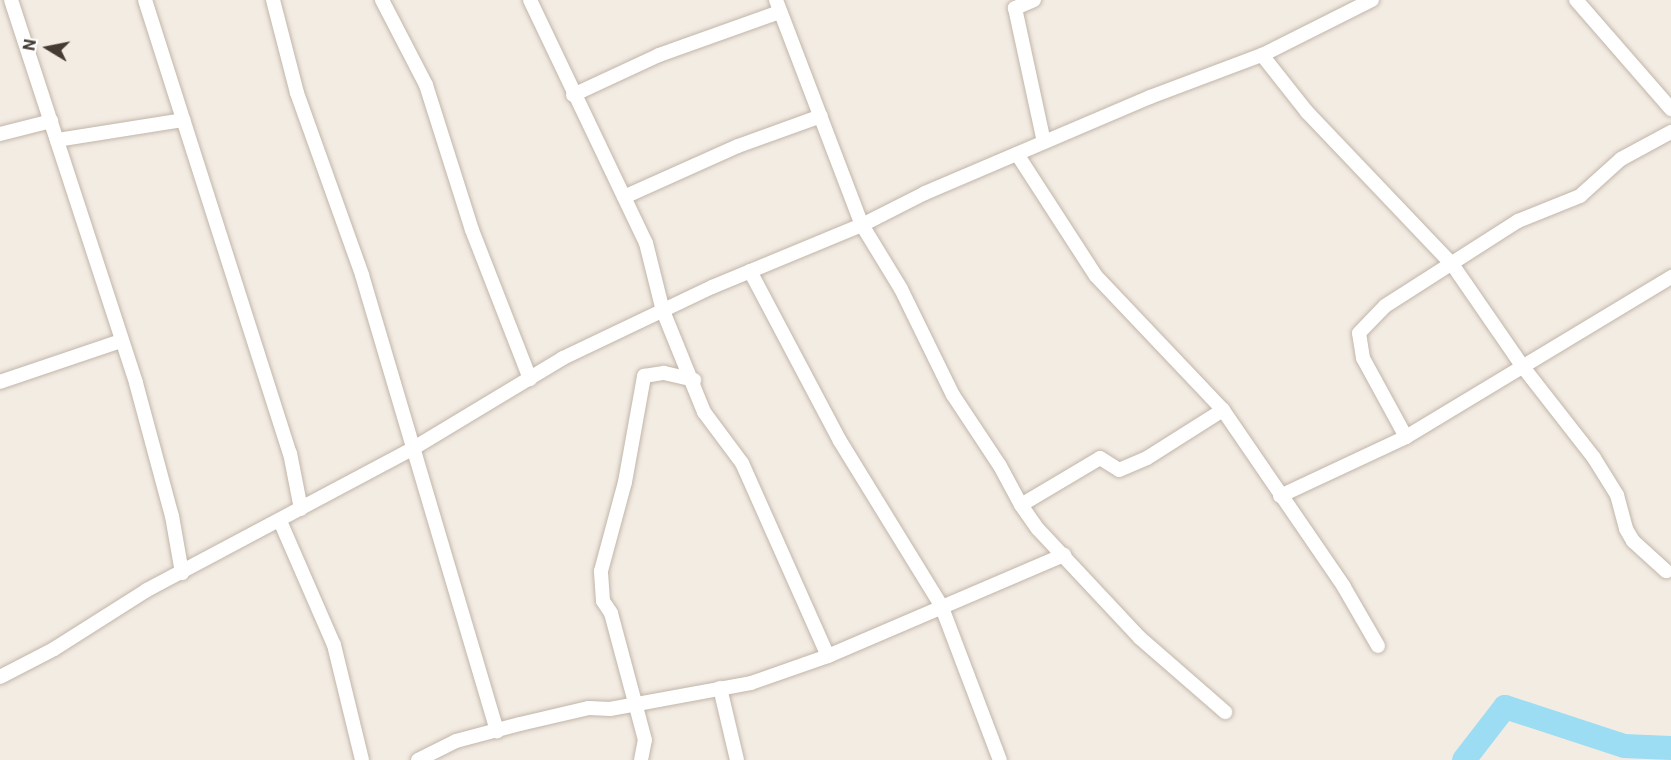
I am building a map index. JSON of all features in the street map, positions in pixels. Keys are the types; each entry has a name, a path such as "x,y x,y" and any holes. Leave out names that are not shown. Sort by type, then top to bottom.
{"street":[{"path":"10,0 154,445 182,573"},
{"path":"145,0 291,453 301,509"},
{"path":"273,0 297,93 362,275 496,731"},
{"path":"382,0 426,85 472,230 530,379"},
{"path":"530,0 573,95 646,243 663,311 694,380 704,412 742,463 828,656"},
{"path":"1034,0 1013,4 1044,142"},
{"path":"0,677 182,573 414,448 530,379 663,311 750,271 862,225 1044,142 1262,55 1372,0"},
{"path":"1576,0 1671,109"},
{"path":"573,95 659,55 778,6 862,225 901,289 953,395 1000,466 1021,505 1038,529 1140,638 1225,712"},
{"path":"1262,55 1307,112 1452,264 1523,367 1594,458 1617,495 1626,529 1633,541 1666,571"},
{"path":"624,196 738,146 821,116"},
{"path":"57,140 183,120"},
{"path":"0,134 51,121"},
{"path":"1406,437 1363,358 1359,333 1385,306 1518,221 1580,196 1621,159 1671,132"},
{"path":"1017,154 1096,276 1223,410 1344,587 1378,646"},
{"path":"750,271 840,441 941,605 1000,760"},
{"path":"1280,496 1406,437 1671,277"},
{"path":"0,382 121,341"},
{"path":"641,760 645,740 632,702 611,613 603,601 601,571 625,482 644,376 664,373 694,380"},
{"path":"1021,505 1100,458 1119,470 1147,458 1223,410"},
{"path":"280,522 334,645 362,760"},
{"path":"418,760 456,741 496,731 632,702 751,683 828,656 941,605 1064,555"},
{"path":"720,688 737,760"}],"waterway":[{"path":"1464,760 1505,707 1624,746 1671,748"}]}
